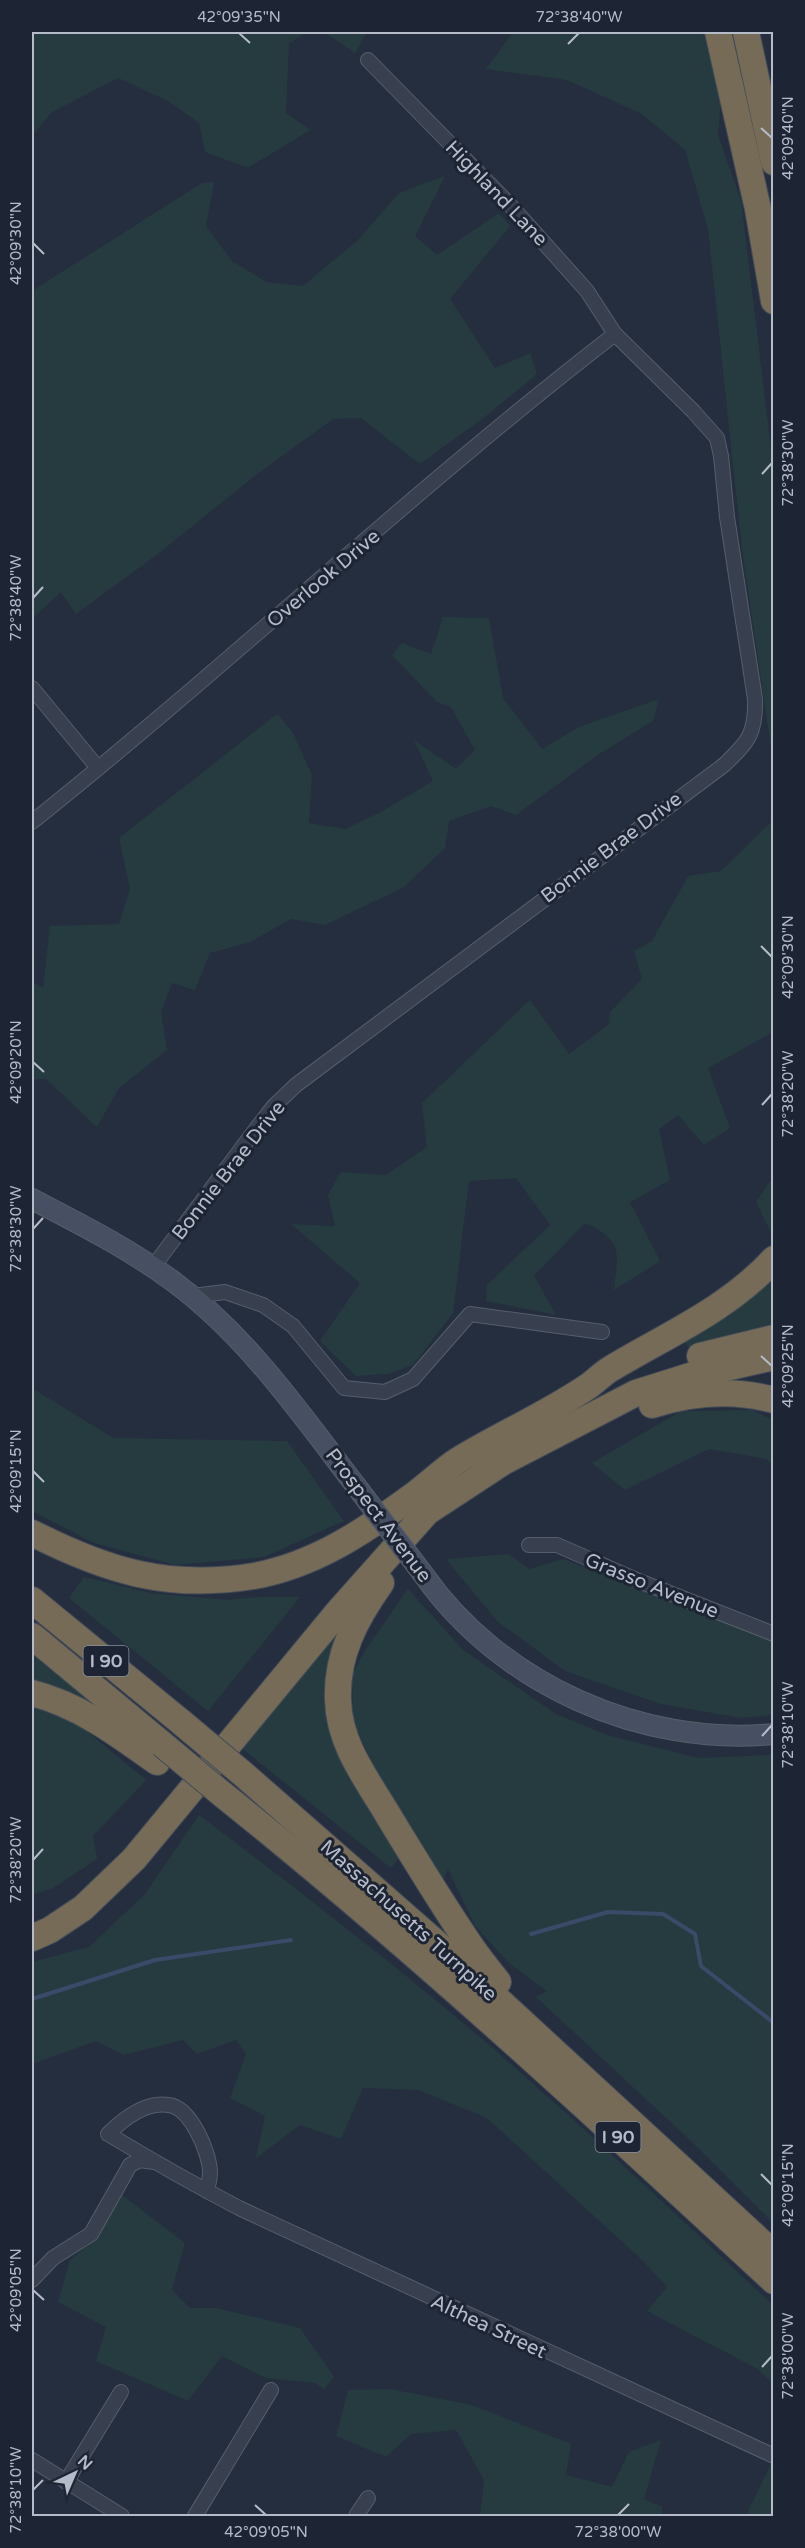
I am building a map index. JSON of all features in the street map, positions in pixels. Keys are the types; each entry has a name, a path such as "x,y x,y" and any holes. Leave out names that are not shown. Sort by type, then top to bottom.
{"highway":[{"path":"718,32 751,176 774,300"},
{"path":"746,32 774,162"},
{"path":"32,1938 50,1930 83,1908 126,1866 345,1604 454,1463 587,1387 610,1369 714,1310 748,1284 774,1259"},
{"path":"587,1387 774,1338"},
{"path":"32,1533 94,1562 123,1572 175,1580 229,1580 283,1569 330,1551 636,1393 662,1383 774,1357"},
{"path":"604,1408 645,1407 678,1397 723,1392 774,1400"},
{"path":"32,1922 71,1900 123,1850 358,1565 377,1536 421,1503"},
{"path":"421,1503 350,1636 338,1677 340,1722 357,1765 457,1927 529,2028"},
{"name":"Massachusetts Turnpike","path":"32,1600 243,1774 443,1949 774,2254"},
{"name":"Massachusetts Turnpike","path":"32,1636 160,1753 460,1996 774,2281"},
{"path":"32,1693 77,1710 160,1753"}],"street":[{"name":"Highland Lane","path":"368,60 496,190 572,273 592,298 615,334"},
{"name":"Overlook Drive","path":"32,822 507,420 615,334"},
{"name":"Bonnie Brae Drive","path":"153,1267 243,1145 284,1096 478,947 724,765 752,734 755,699 727,517 719,444 714,433 615,334"},
{"path":"32,688 98,768"},
{"name":"Prospect Avenue","path":"32,1199 153,1267 218,1319 256,1360 452,1608 493,1648 531,1676 579,1701 626,1719 685,1732 720,1735 774,1734"},
{"path":"192,1296 225,1292 263,1305 293,1326 344,1388 385,1392 413,1379 470,1314 602,1332"},
{"name":"Grasso Avenue","path":"529,1545 558,1545 639,1581 774,1634"},
{"name":"Althea Street","path":"207,2191 210,2172 203,2142 185,2116 174,2106 166,2104 145,2107 129,2116 108,2134 207,2191 354,2263 774,2456"},
{"path":"32,2280 53,2258 91,2234 130,2165 140,2160 155,2163"},
{"path":"195,2517 271,2390"},
{"path":"66,2482 121,2392"},
{"path":"32,2460 122,2517"},
{"path":"356,2517 368,2498"}],"green space":[{"path":"32,32 308,32 289,43 286,113 310,130 248,168 205,152 199,123 168,101 118,78 52,112 32,136"},
{"path":"324,32 367,32 355,53"},
{"path":"513,32 703,32 721,101 718,135 741,200 773,466 773,761 742,549 708,229 685,150 642,114 567,80 486,69"},
{"path":"445,176 415,236 437,255 499,213 510,226 450,299 495,368 530,353 537,374 486,416 420,464 361,418 333,419 256,475 159,553 76,614 61,592 32,619 32,291 202,183 214,182 206,226 232,261 266,282 303,286 358,240 399,193"},
{"path":"443,617 489,618 503,698 542,749 579,727 659,699 653,721 599,754 516,815 491,806 449,821 445,848 404,887 325,925 291,919 250,942 210,953 195,990 172,983 161,1012 167,1050 119,1088 97,1127 46,1079 32,1079 32,981 43,988 50,926 119,924 130,889 119,838 277,714 292,731 312,775 309,823 345,829 381,812 433,781 414,740 456,769 475,750 451,707 437,702 392,655 402,643 431,654"},
{"path":"773,820 773,1032 708,1068 730,1128 704,1145 678,1115 659,1129 670,1180 630,1202 660,1261 614,1290 617,1266 616,1249 607,1236 585,1223 534,1276 556,1315 486,1301 487,1285 550,1225 516,1178 469,1181 453,1313 413,1365 388,1374 356,1376 320,1341 360,1283 291,1224 335,1226 328,1195 341,1172 386,1175 427,1147 422,1103 530,1000 569,1054 609,1024 610,1012 642,979 634,951 652,941 688,876 721,871"},
{"path":"773,1177 773,1226 770,1231 756,1202"},
{"path":"773,1272 773,1329 689,1349 682,1337"},
{"path":"32,1388 113,1438 287,1441 344,1521 264,1557 175,1565 94,1543 32,1511"},
{"path":"752,1410 773,1420 773,1466 767,1459 709,1449 625,1490 592,1463 681,1411"},
{"path":"509,1554 529,1569 563,1559 773,1642 773,1715 741,1718 661,1704 565,1671 497,1621 446,1559"},
{"path":"84,1577 151,1593 228,1600 300,1597 208,1711 69,1598"},
{"path":"408,1589 463,1650 556,1714 607,1735 698,1758 773,1755 773,2223 690,2140 536,1997 547,1991 509,1963 475,1926 448,1869 443,1881 413,1837 374,1767 353,1721 352,1674 368,1646"},
{"path":"336,1628 342,1631 328,1705 401,1855 391,1868 239,1746"},
{"path":"32,1654 116,1722 32,1683"},
{"path":"32,1700 61,1710 146,1780 93,1836 97,1859 53,1888 32,1895"},
{"path":"199,1815 345,1927 488,2044 596,2140 773,2305 773,2383 756,2368 647,2311 667,2287 642,2260 487,2118 418,2090 363,2088 341,2139 300,2125 256,2158 265,2116 230,2098 246,2054 236,2040 197,2054 183,2040 124,2055 96,2041 32,2064 32,1962 89,1947 145,1894"},
{"path":"122,2195 185,2243 172,2290 190,2308 216,2308 300,2328 334,2377 324,2389 315,2383 266,2378 222,2356 188,2401 96,2361 106,2327 58,2302 70,2260 94,2241"},
{"path":"390,2389 472,2405 571,2444 566,2475 612,2487 629,2452 661,2440 644,2499 662,2507 662,2516 480,2516 484,2480 456,2430 411,2434 386,2457 336,2436 348,2390"},
{"path":"771,2464 773,2465 773,2516 746,2516"}],"waterway":[{"path":"531,1934 608,1912 663,1914 695,1934 701,1966 774,2023"},
{"path":"32,1999 155,1960 291,1940"},
{"path":"771,2516 774,2513"}]}
